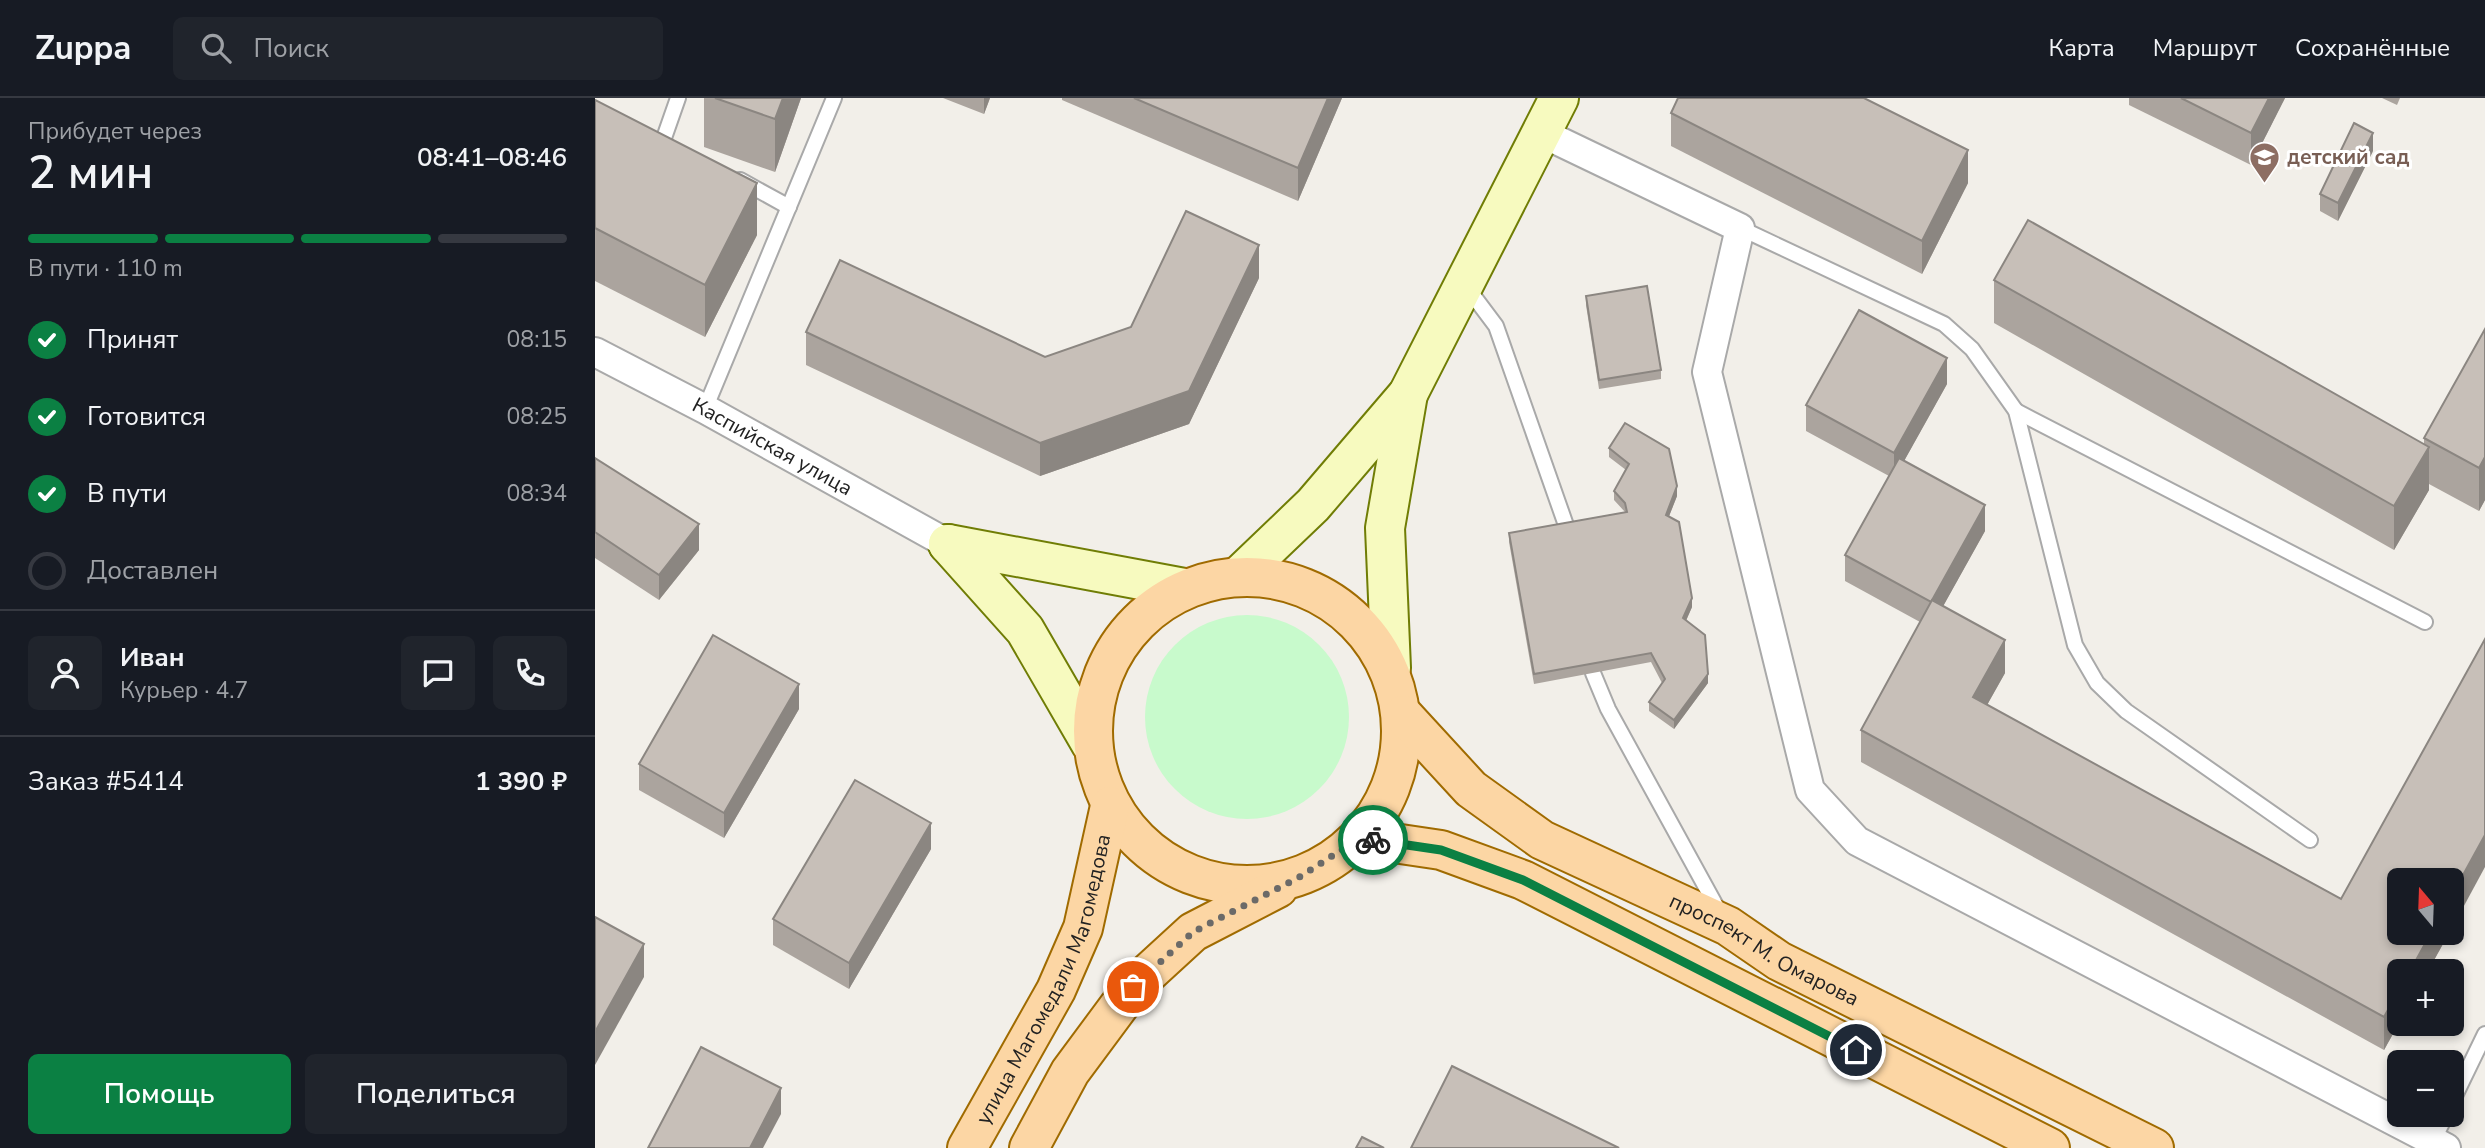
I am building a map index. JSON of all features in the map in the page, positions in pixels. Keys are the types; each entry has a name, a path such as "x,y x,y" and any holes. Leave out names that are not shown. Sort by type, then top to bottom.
{"main road":[{"path":"1029,1148 1070,1072 1133,987 1193,932 1298,878 1360,838 1386,802 1401,759 1403,715 1391,668 1355,617 1302,585 1240,575 1184,588 1143,614 1113,652 1095,696 1091,744 1110,806 1145,848 1191,876 1245,887 1298,878"},
{"name":"проспект М. Омарова","path":"1403,715 1471,789 1542,840 1728,926 1779,961 2154,1148"},
{"name":"улица Магомедали Магомедова","path":"967,1148 1056,990 1083,928 1110,806"},
{"path":"1360,838 1441,850 1523,880 2050,1148"}],"street":[{"path":"1240,575 1313,505 1408,394 1559,98"},
{"path":"1542,133 1740,228 1707,372 1810,790 1857,841 2439,1145"},
{"name":"Каспийская улица","path":"595,352 705,409 948,544"},
{"path":"1391,668 1385,528 1408,394"},
{"path":"948,544 1184,588"},
{"path":"948,544 1025,629 1091,744"}],"lane":[{"path":"664,138 678,98"},
{"path":"705,409 834,98"},
{"path":"732,176 789,207"},
{"path":"1740,228 1944,324 1972,349 2016,411 2075,645 2097,683 2126,711 2309,840"},
{"path":"1464,284 1496,326 1568,531"},
{"path":"2016,411 2425,622"},
{"path":"1593,673 1608,709 1728,926"},
{"path":"2464,1077 2485,1034"},
{"path":"2439,1145 2443,1127"}],"green space":[{"path":"1247,615 1286,623 1304,632 1319,645 1332,660 1341,678 1349,717 1341,756 1332,774 1319,789 1304,802 1286,811 1247,819 1208,811 1190,802 1175,789 1162,774 1153,756 1145,717 1153,678 1162,660 1175,645 1190,632 1208,623"}],"building":[{"path":"715,98 783,98 775,119"},
{"path":"1134,98 1328,98 1298,168"},
{"path":"1678,98 1864,98 1968,150 1922,241 1671,113"},
{"path":"2181,98 2269,98 2251,133"},
{"path":"595,100 757,183 705,285 595,228"},
{"path":"2354,123 2373,133 2338,203 2320,194"},
{"path":"1186,211 1259,245 1189,391 1040,443 806,332 840,260 1045,357 1131,327"},
{"path":"2028,220 2429,447 2394,506 1994,280"},
{"path":"1647,286 1661,370 1599,380 1586,296"},
{"path":"1859,310 1947,358 1894,453 1806,405"},
{"path":"2485,329 2485,457 2479,468 2424,438"},
{"path":"1625,423 1669,449 1677,486 1666,515 1679,522 1692,598 1683,618 1705,635 1708,674 1674,720 1649,702 1665,679 1651,653 1534,674 1509,533 1627,512 1625,503 1614,491 1629,464 1609,448"},
{"path":"595,458 699,524 659,575 595,532"},
{"path":"1899,458 1985,505 1931,602 1845,555"},
{"path":"1932,600 2005,640 1973,697 2341,899 2485,639 2485,835 2464,873 2464,868 2387,868 2387,945 2424,945 2417,959 2387,959 2387,1012 2384,1017 1861,730"},
{"path":"713,635 799,684 724,813 639,764"},
{"path":"855,780 931,823 849,963 773,919"},
{"path":"595,917 644,944 595,1032"},
{"path":"701,1047 781,1088 750,1148 648,1148"},
{"path":"1452,1066 1619,1148 1411,1148"},
{"path":"1362,1137 1384,1148 1356,1148"}],"way so far":[{"path":"1133,987 1193,932 1298,878 1360,838 1373,840"}],"place":[{"name":"детский сад","path":"2264,184"}],"route":[{"path":"1373,840 1441,850 1523,880 1856,1050"}]}
